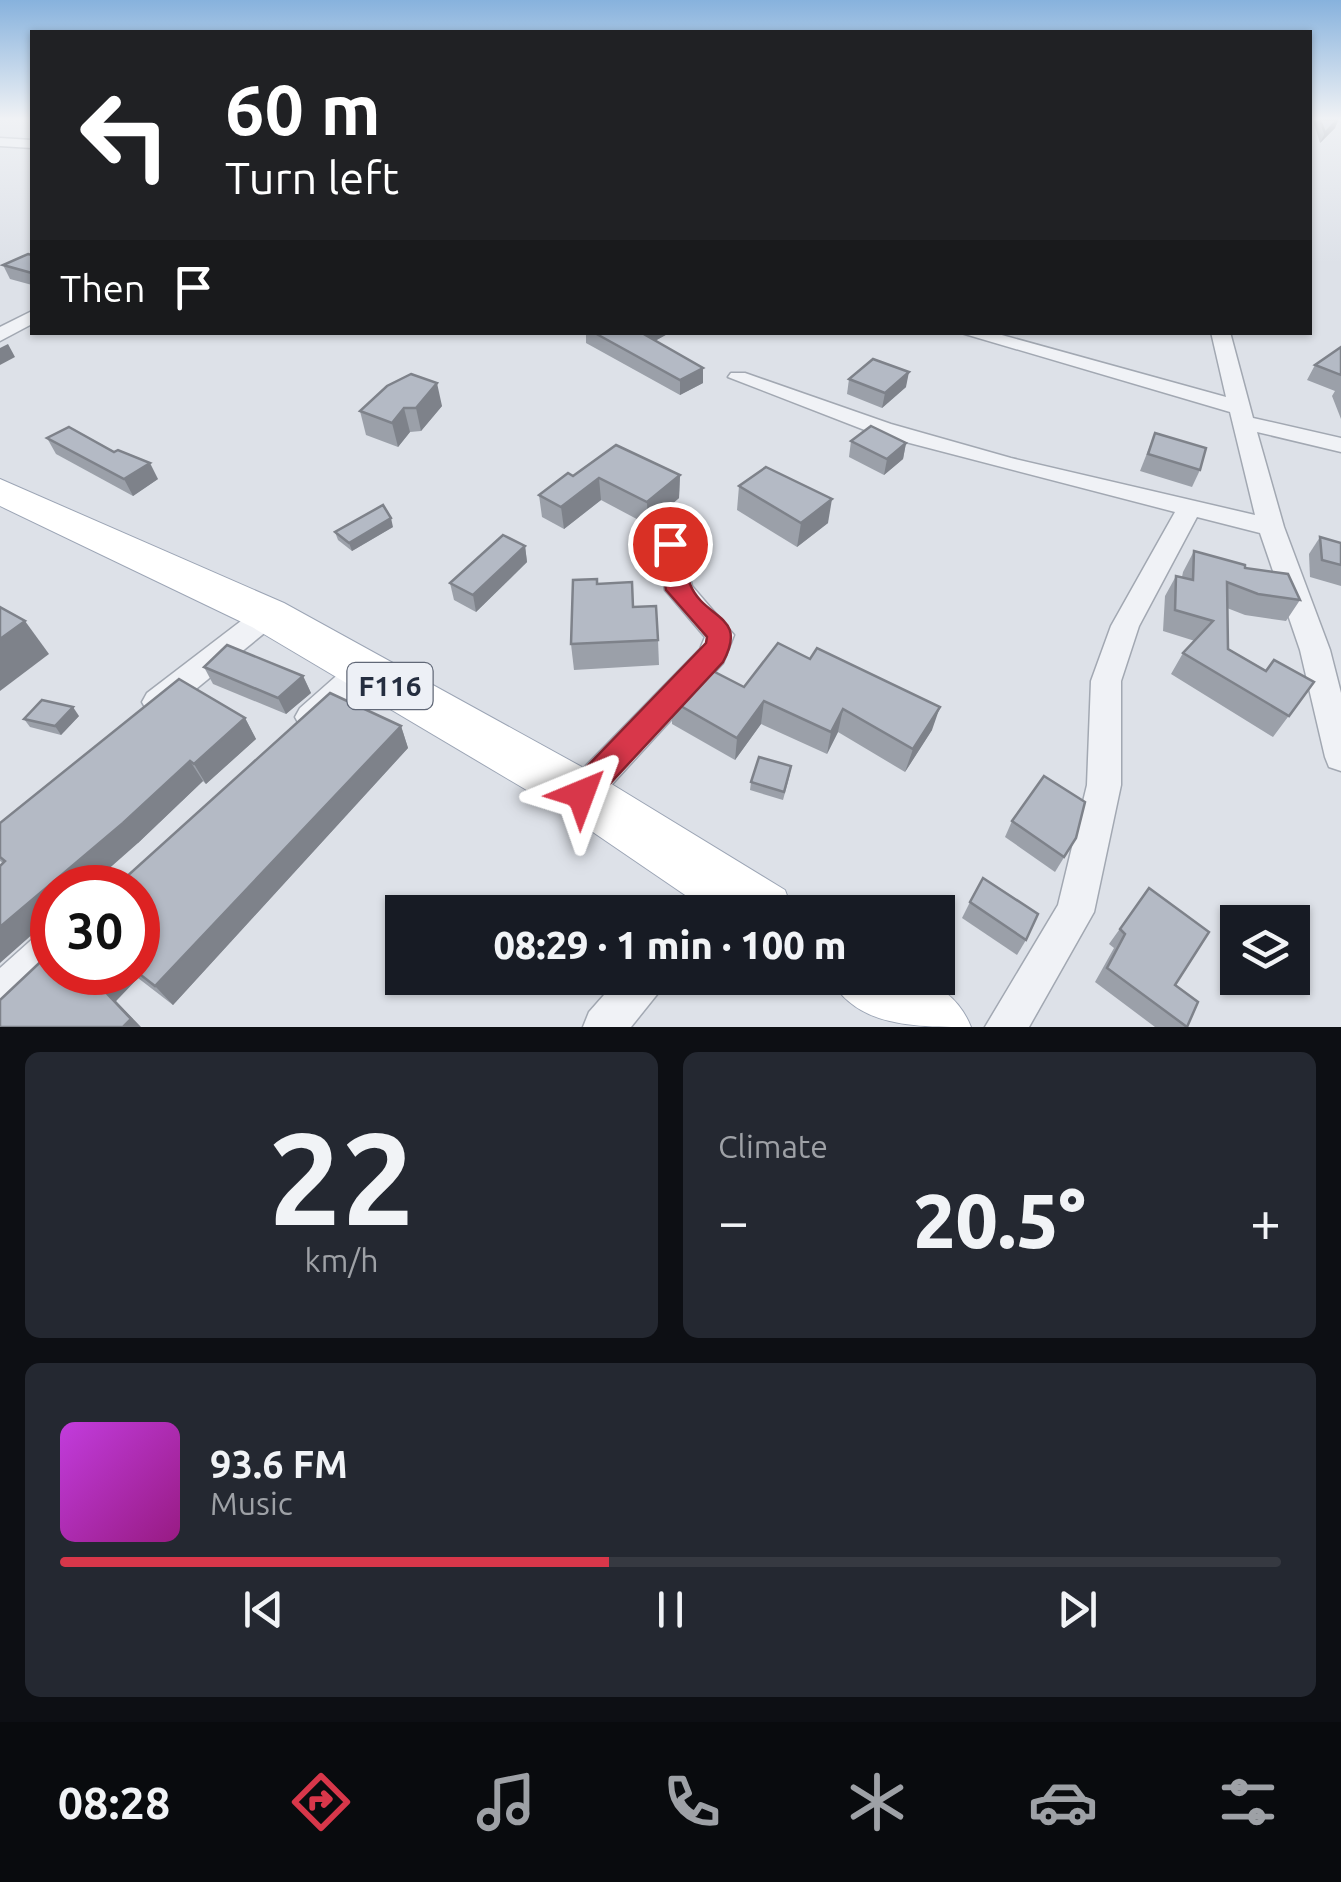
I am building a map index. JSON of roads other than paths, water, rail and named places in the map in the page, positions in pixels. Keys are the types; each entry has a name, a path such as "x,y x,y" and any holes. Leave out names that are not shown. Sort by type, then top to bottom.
{"main road":[{"name":"F116","path":"0,491 268,615 581,794 707,895"},
{"path":"888,995 938,1027"}],"street":[{"path":"0,335 30,318"},
{"path":"978,335 1180,388 1241,415 1341,445"},
{"path":"1221,335 1271,527 1315,650 1341,757"},
{"path":"738,377 883,429 1271,527"},
{"path":"1006,1027 1075,912 1104,785 1106,681 1125,626 1190,507"},
{"path":"581,794 720,643 720,635 678,590 670,544"},
{"path":"134,721 268,615"},
{"path":"292,734 363,670"},
{"path":"0,995 30,968"},
{"path":"604,1027 631,995"}]}
